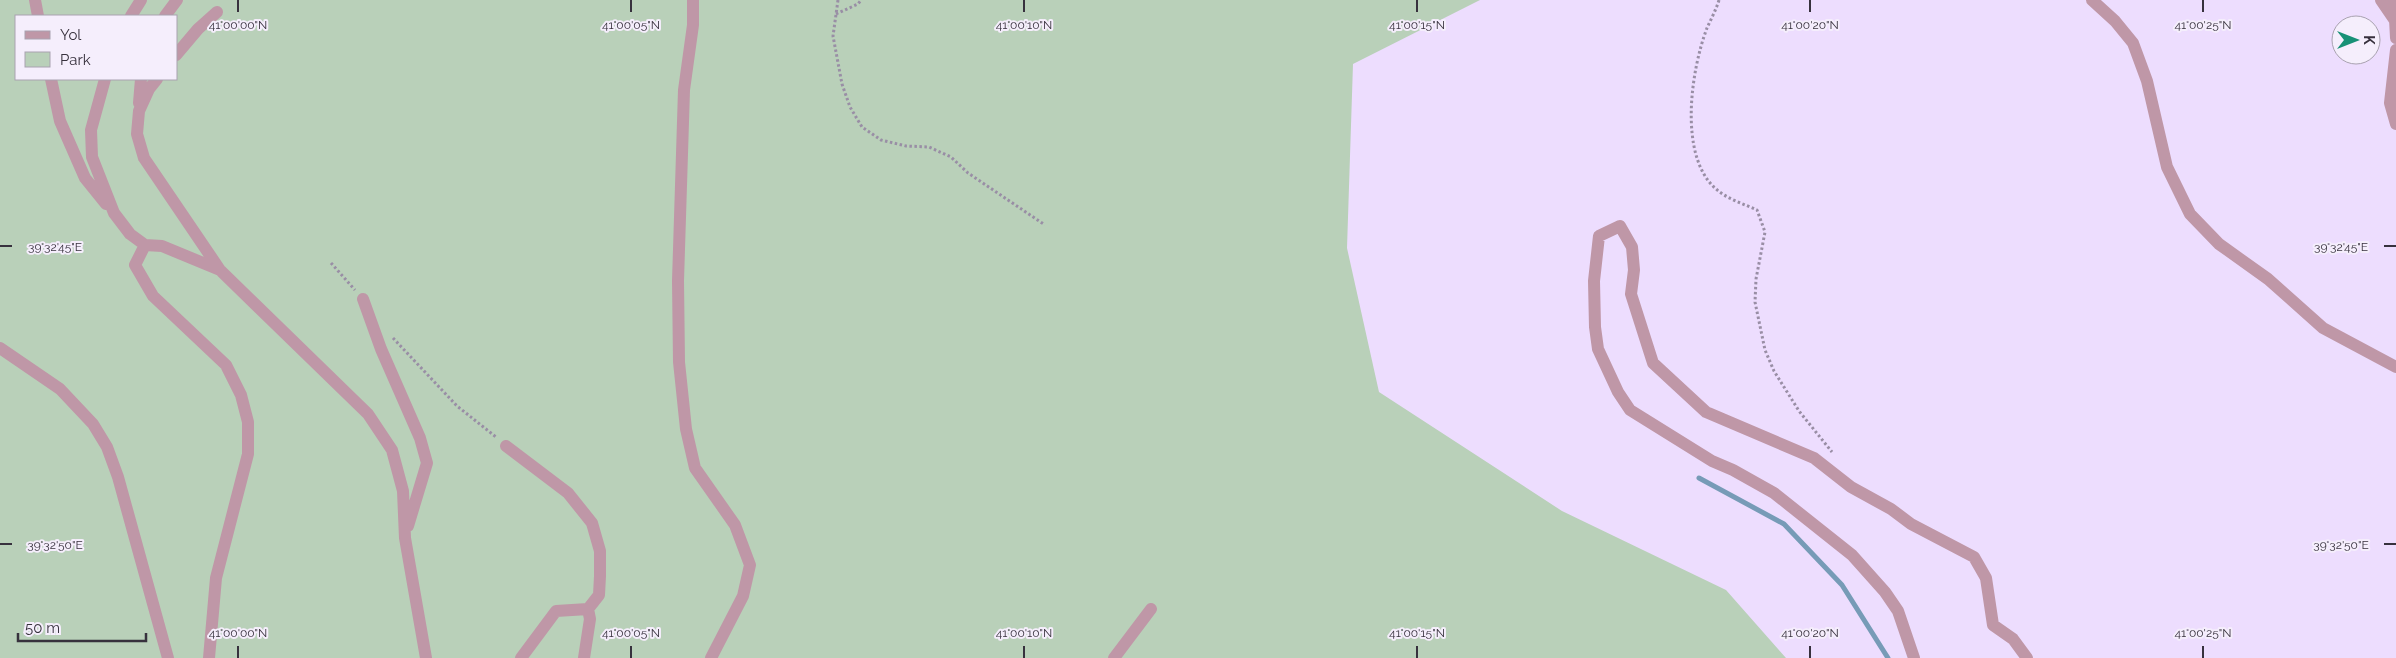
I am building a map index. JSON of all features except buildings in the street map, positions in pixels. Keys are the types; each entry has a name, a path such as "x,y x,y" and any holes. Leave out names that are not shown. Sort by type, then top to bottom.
{"street":[{"path":"35,0 38,15"},
{"path":"132,15 141,0"},
{"path":"166,15 177,0"},
{"path":"693,0 693,25 684,90 678,272 679,362 686,429 695,468 735,525 750,565 743,596 711,658"},
{"path":"2092,0 2116,22 2133,43 2147,81 2167,168 2190,214 2219,244 2268,279 2323,328 2396,366"},
{"path":"2382,0 2395,19"},
{"path":"2394,0 2396,38"},
{"path":"178,53 198,29 217,12"},
{"path":"2396,50 2390,103 2396,124"},
{"path":"51,80 60,121 85,178 130,234 145,245 162,246 220,270"},
{"path":"105,80 91,130 92,157 114,213"},
{"path":"141,80 137,134 149,168 220,270 368,414 392,450 403,491 404,538 426,658"},
{"path":"138,111 149,89 156,80"},
{"path":"1914,658 1898,612 1884,592 1852,555 1774,493 1734,470 1712,461 1630,410 1618,392 1598,349 1595,327 1594,281 1599,236 1620,226 1632,247 1631,294 1653,363 1688,398 1706,412 1726,423 1793,448 1814,458 1851,487 1891,509 1911,524 1974,557 1986,578 1993,625 2013,639 2027,658"},
{"path":"145,245 135,265 139,273 153,296 226,365 241,395 248,422 248,454 216,578 208,658"},
{"path":"363,299 381,349 420,438 427,463 404,538"},
{"path":"0,348 60,389 93,424 107,447 118,477 168,658"},
{"path":"506,446 568,493 592,523 600,550 599,595 588,609 556,612 522,658"},
{"path":"584,658 590,619 588,609"},
{"path":"1114,658 1151,609"}],"path":[{"path":"838,0 833,36 842,84 850,107 862,127 881,140 906,146 929,147 951,157 968,173 1045,225"},
{"path":"835,15 858,4 861,0"},
{"path":"1719,0 1707,28 1694,74 1692,123 1694,148 1701,171 1716,189 1757,210 1765,232 1756,279 1755,302 1765,350 1774,371 1798,411 1835,455"},
{"path":"331,263 363,299"},
{"path":"392,337 457,406 506,446"}],"green space":[{"path":"0,0 1480,0 1353,64 1347,248 1379,392 1562,511 1726,590 1786,658 0,658"}],"waterway":[{"path":"1699,478 1784,524 1842,585 1888,658"}]}
